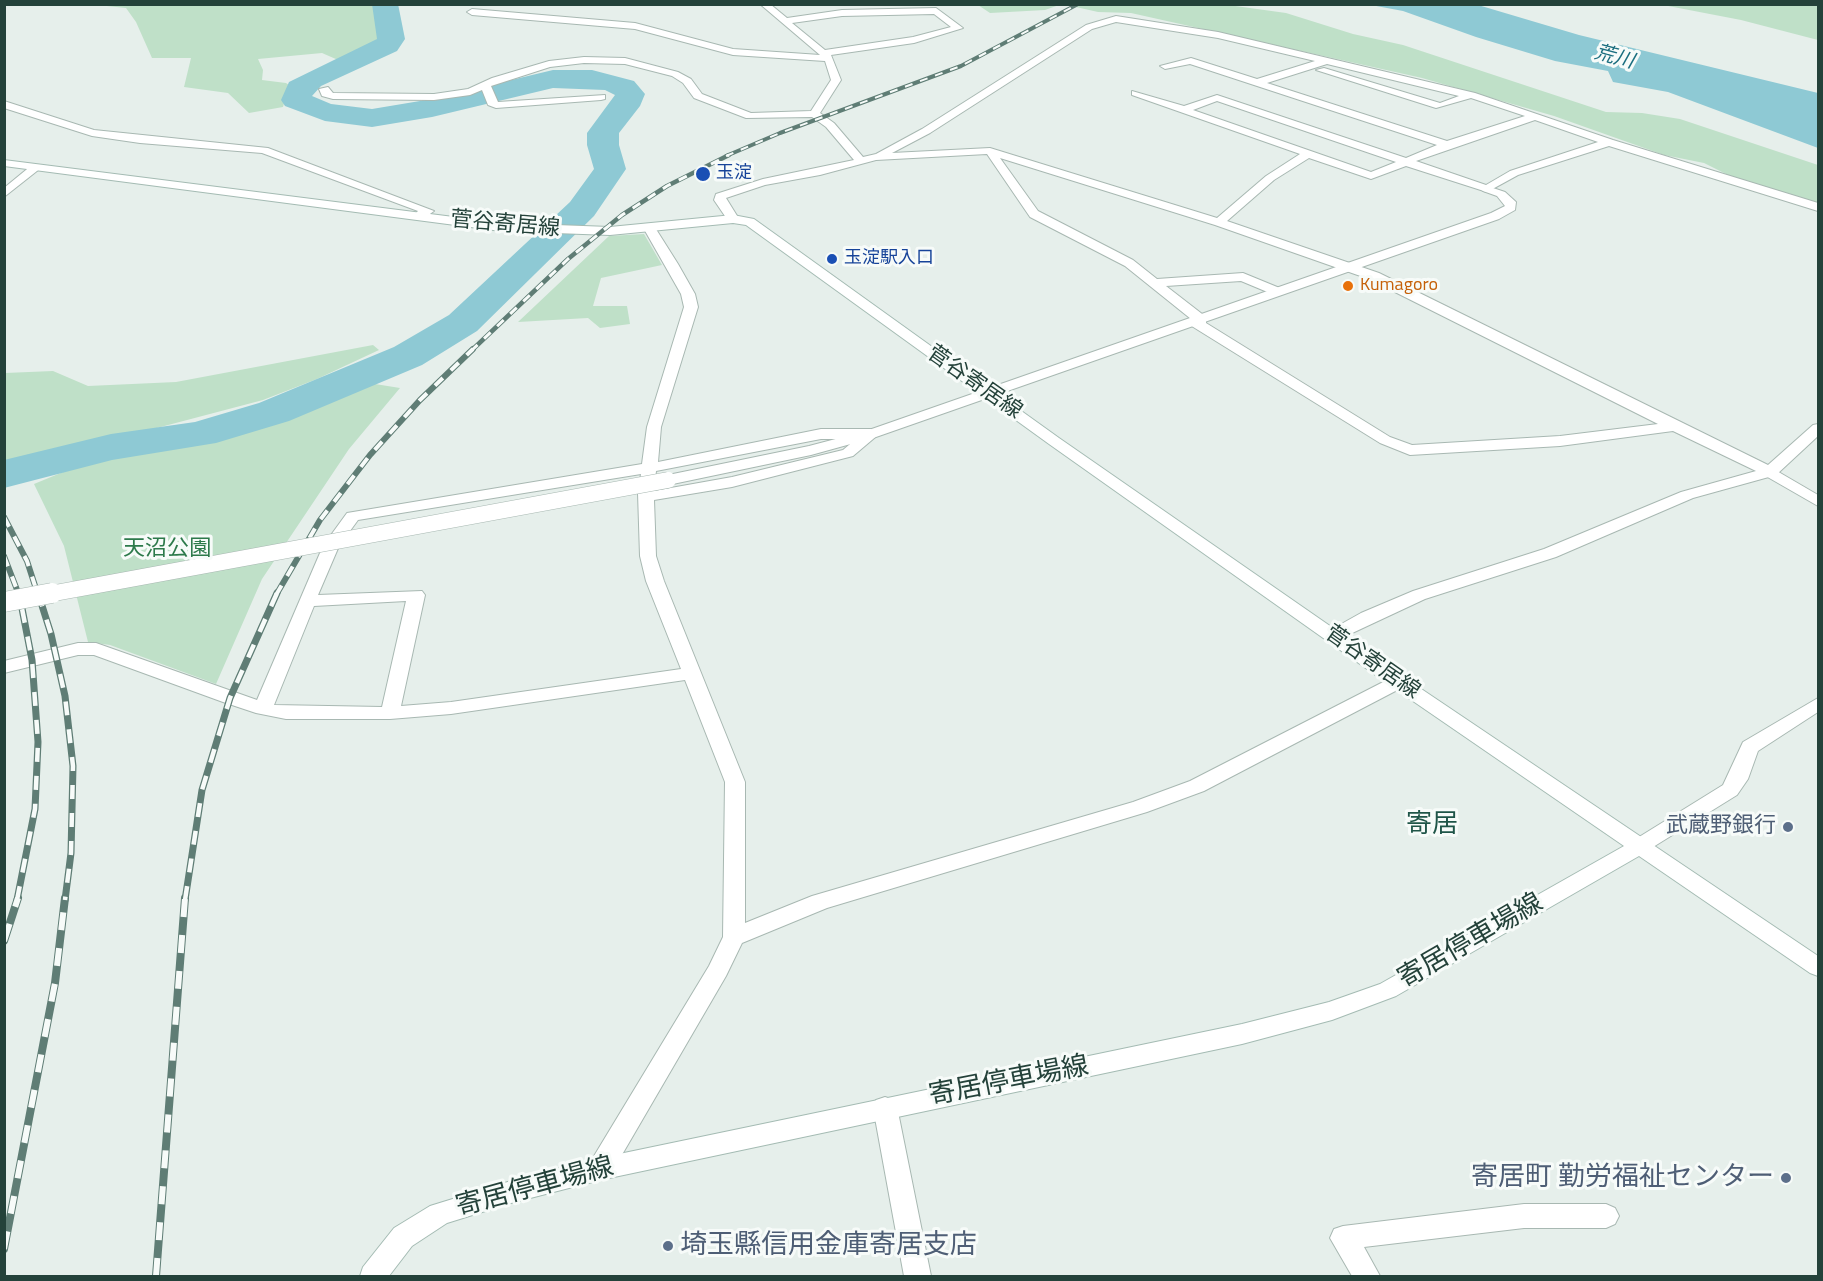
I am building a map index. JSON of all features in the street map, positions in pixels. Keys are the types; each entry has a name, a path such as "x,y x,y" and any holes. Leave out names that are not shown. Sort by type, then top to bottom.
{"street":[{"path":"764,4 826,55 836,80 814,114"},
{"path":"472,12 635,26 734,52 793,58 826,55 914,40 958,28 936,11 842,13 786,21"},
{"path":"876,157 926,131 1101,22 1116,19 1155,23 1328,60 1471,95 1609,142 1818,207"},
{"path":"488,91 496,80 549,64 584,60 625,61 675,74 687,81 698,96 750,116 814,114 830,125 860,160"},
{"path":"1165,66 1191,60 1447,145"},
{"path":"1256,83 1328,60"},
{"path":"1309,66 1440,106 1471,95"},
{"path":"324,89 326,94 333,96 434,97 488,91"},
{"path":"488,91 496,105 601,97"},
{"path":"1136,93 1371,176 1447,145 1537,116"},
{"path":"4,602 668,480 811,450 871,434 1198,321 1500,214 1511,207 1510,202 1501,194 1217,98 1183,110"},
{"path":"4,104 92,133 140,140 264,150 428,212 419,216"},
{"path":"1487,189 1514,172 1609,142"},
{"path":"990,151 1034,214 1129,263 1198,321 1385,440 1410,450 1560,441 1674,426"},
{"path":"733,219 719,198 723,194 763,182 820,172 876,157 990,151 1219,222 1374,276 1770,472 1818,501"},
{"path":"1219,222 1270,178 1308,154"},
{"name":"菅谷寄居線","path":"4,163 550,231 651,229 733,219 750,222 1054,441 1398,682 1818,967"},
{"path":"4,194 36,167"},
{"path":"600,1168 718,970 734,937 735,782 691,673 648,556 646,498 654,427 691,307 678,274 651,229"},
{"path":"1155,283 1244,277 1277,292"},
{"path":"1333,636 1367,617 1440,588 1550,553 1688,495 1770,472 1818,428"},
{"path":"264,710 331,546 353,516 514,488 649,468 821,434 871,434"},
{"path":"646,498 732,482 848,453 871,434"},
{"path":"308,601 416,595 390,713"},
{"path":"4,667 78,649 96,649 264,710 286,713 390,713 513,700 691,673"},
{"path":"734,937 820,903 1140,807 1197,786 1398,682"},
{"name":"寄居停車場線","path":"373,1276 402,1237 439,1214 600,1168 1242,1034 1332,1011 1388,990 1638,847 1730,790 1738,779 1750,747 1818,704"},
{"path":"885,1107 918,1276"},
{"path":"1367,1276 1343,1238 1524,1216 1606,1216"}],"green space":[{"path":"1221,4 1286,13 1353,34 1403,45 1606,112 1642,113 1680,119 1818,165 1818,211 1766,194 1704,163 1664,155 1554,116 1422,78 1131,13 1098,12 1067,5"},
{"path":"97,5 377,5 375,6 387,39 372,51 345,63 322,53 258,59 263,70 262,80 289,85 283,107 249,113 228,93 184,87 191,58 152,58 136,22 126,8"},
{"path":"978,5 1059,5 1045,10 990,13"},
{"path":"1663,5 1818,5 1818,40 1741,20"},
{"path":"644,234 662,265 601,278 593,306 627,306 630,324 600,328 588,318 518,322 609,236"},
{"path":"373,345 379,350 317,379 263,400 5,468 5,373 53,371 88,386 176,382"},
{"name":"天沼公園","path":"375,384 400,388 349,449 262,579 216,684 110,645 88,642 64,546 34,484 85,463 206,443"}],"water":[{"name":"荒川","path":"1371,5 1478,5 1579,35 1818,93 1818,148 1668,92 1613,82 1608,71 1555,61 1476,37 1403,11"}],"waterway":[{"path":"4,474 111,447 200,434 274,412 408,356 463,323 582,209 610,169 603,145 603,133 610,120 625,106 630,94 624,87 611,82 592,79 553,79 432,108 372,118 325,112 296,100 299,88 311,80 387,45 391,39 385,4"}],"railway":[{"path":"726,156 780,133 961,66 1078,4"},
{"path":"471,351 568,259 622,215 667,186 729,155"},
{"path":"276,594 320,520 370,455 420,400 473,349"},
{"path":"4,517 27,561 38,595"},
{"path":"4,556 19,595"},
{"path":"17,900 35,809 38,742 32,660 19,593"},
{"path":"38,593 51,634 65,696 73,766 71,853 65,900"},
{"path":"185,900 202,790 230,698 276,594"},
{"path":"4,941 18,898"},
{"path":"4,1249 55,983 65,898"},
{"path":"156,1276 185,898"}],"place":[{"name":"玉淀","path":"703,174"},
{"name":"玉淀駅入口","path":"832,259"},
{"name":"Kumagoro","path":"1348,286"},
{"name":"武蔵野銀行","path":"1788,827"},
{"name":"寄居町 勤労福祉センター","path":"1786,1178"},
{"name":"埼玉縣信用金庫寄居支店","path":"668,1246"}],"district":[{"name":"寄居","path":"1432,826"}]}
